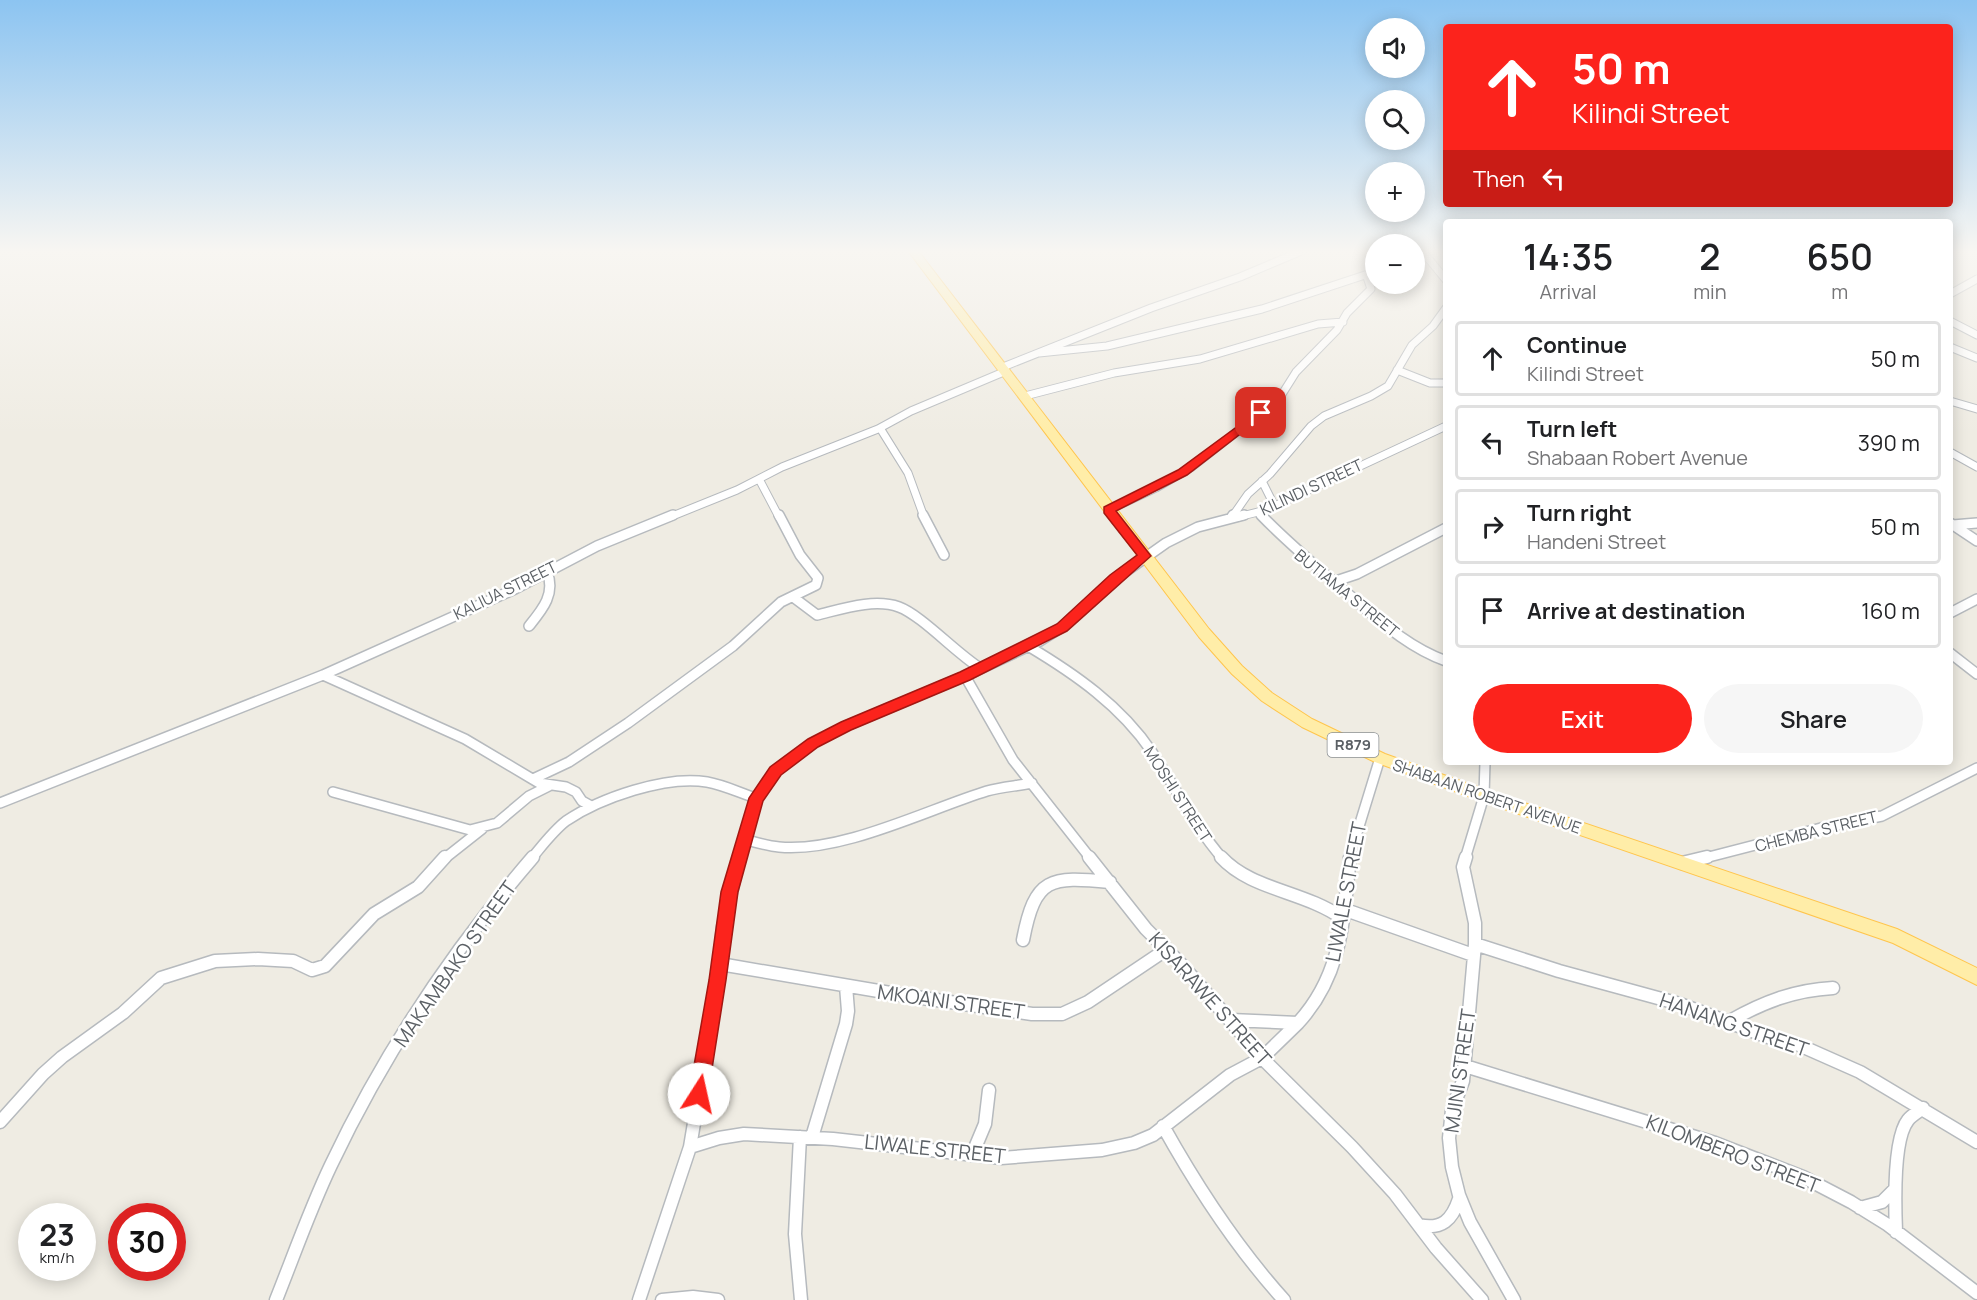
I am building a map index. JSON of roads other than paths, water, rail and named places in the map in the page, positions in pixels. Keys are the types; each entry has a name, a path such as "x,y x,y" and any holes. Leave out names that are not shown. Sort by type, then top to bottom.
{"main road":[{"name":"SHABAAN ROBERT AVENUE","path":"962,313 1204,633 1236,670 1267,697 1307,723 1380,758 1484,796 1897,937 1977,977"}],"street":[{"path":"1039,353 1139,313"},
{"path":"1039,353 1107,346 1247,313"},
{"path":"1109,510 1182,473 1272,406 1284,394 1296,372 1338,330 1347,313"},
{"path":"1231,518 1248,494 1316,423 1338,410 1383,390 1394,380 1397,370 1412,345 1433,326 1443,313"},
{"path":"1025,396 1114,373 1200,359 1318,324 1343,322"},
{"path":"1953,323 1977,335"},
{"path":"1953,348 1977,358"},
{"name":"KALIUA STREET","path":"0,803 323,675 515,589 597,546 880,428 911,411 1039,353"},
{"path":"1397,370 1430,383 1443,383"},
{"path":"1953,402 1977,409"},
{"name":"KILINDI STREET","path":"639,1300 690,1147 718,980 729,892 756,798 776,771 813,743 874,712 965,676 1062,627 1144,556 1198,527 1275,507 1360,464 1443,427"},
{"path":"880,428 908,473 924,517 944,555"},
{"path":"1953,454 1977,467"},
{"path":"533,779 569,762 649,709 733,646 781,602 814,588 818,583 818,578 800,555 759,479"},
{"path":"1262,481 1275,507"},
{"name":"BUTIAMA STREET","path":"1258,512 1291,547 1381,623 1410,644 1443,660"},
{"path":"1953,524 1977,523"},
{"path":"1953,525 1977,541"},
{"path":"1333,582 1357,574 1443,530"},
{"path":"530,626 550,593 552,583 547,572"},
{"path":"793,597 817,615 865,604 898,606 914,615 966,660 980,668"},
{"path":"1953,608 1977,599"},
{"name":"MOSHI STREET","path":"1028,646 1076,675 1141,737 1189,815 1226,862 1247,877 1343,913 1474,950"},
{"path":"1953,655 1977,674"},
{"path":"323,675 465,739 539,783 554,784 576,792 582,801 591,806"},
{"name":"KISARAWE STREET","path":"965,676 1014,760 1146,928 1231,1020 1262,1058 1352,1146 1482,1300"},
{"name":"LIWALE STREET","path":"690,1147 719,1138 744,1134 806,1137 1001,1158 1102,1150 1134,1143 1153,1135 1230,1075 1262,1058 1309,1011 1328,978 1340,945 1350,853 1380,758"},
{"name":"MJINI STREET","path":"1485,765 1484,796 1463,867 1475,923 1474,950 1465,1066 1463,1081 1455,1096 1450,1117 1449,1138 1459,1198 1482,1246 1514,1300"},
{"name":"CHEMBA STREET","path":"1681,863 1784,840 1821,828 1875,818 1892,812 1899,806 1977,768"},
{"name":"MAKAMBAKO STREET","path":"276,1300 330,1167 354,1119 403,1034 495,901 548,839 574,816 591,806 628,793 678,780 708,782 756,798"},
{"path":"743,839 778,847 801,847 835,842 936,811 988,791 1032,783"},
{"path":"0,1122 43,1074 123,1013 155,982 173,973 215,961 272,959 293,961 312,970 322,968 374,914 418,887 445,856 482,829 508,817 539,788 554,784"},
{"path":"333,792 461,828 482,829"},
{"path":"1023,940 1031,903 1037,892 1065,877 1110,882"},
{"name":"MKOANI STREET","path":"720,964 1010,1011 1062,1014 1089,1002 1167,949"},
{"name":"HANANG STREET","path":"1474,950 1680,1004 1768,1037 1799,1045 1850,1068 1923,1108 1977,1142"},
{"path":"801,1300 795,1234 806,1137 817,1115 846,1024 848,1011 846,986"},
{"path":"1730,1021 1789,992 1811,988 1833,988"},
{"path":"1231,1020 1298,1023"},
{"name":"KILOMBERO STREET","path":"1465,1066 1665,1126 1752,1157 1831,1191 1896,1232 1977,1293"},
{"path":"972,1155 985,1124 989,1090"},
{"path":"1896,1232 1895,1189 1902,1139 1908,1121 1923,1108"},
{"path":"1163,1126 1185,1166 1260,1273 1284,1300"},
{"path":"1860,1208 1882,1202 1895,1189"},
{"path":"1419,1225 1434,1228 1442,1226 1450,1220 1459,1198"},
{"path":"662,1300 693,1297 718,1300"}]}
